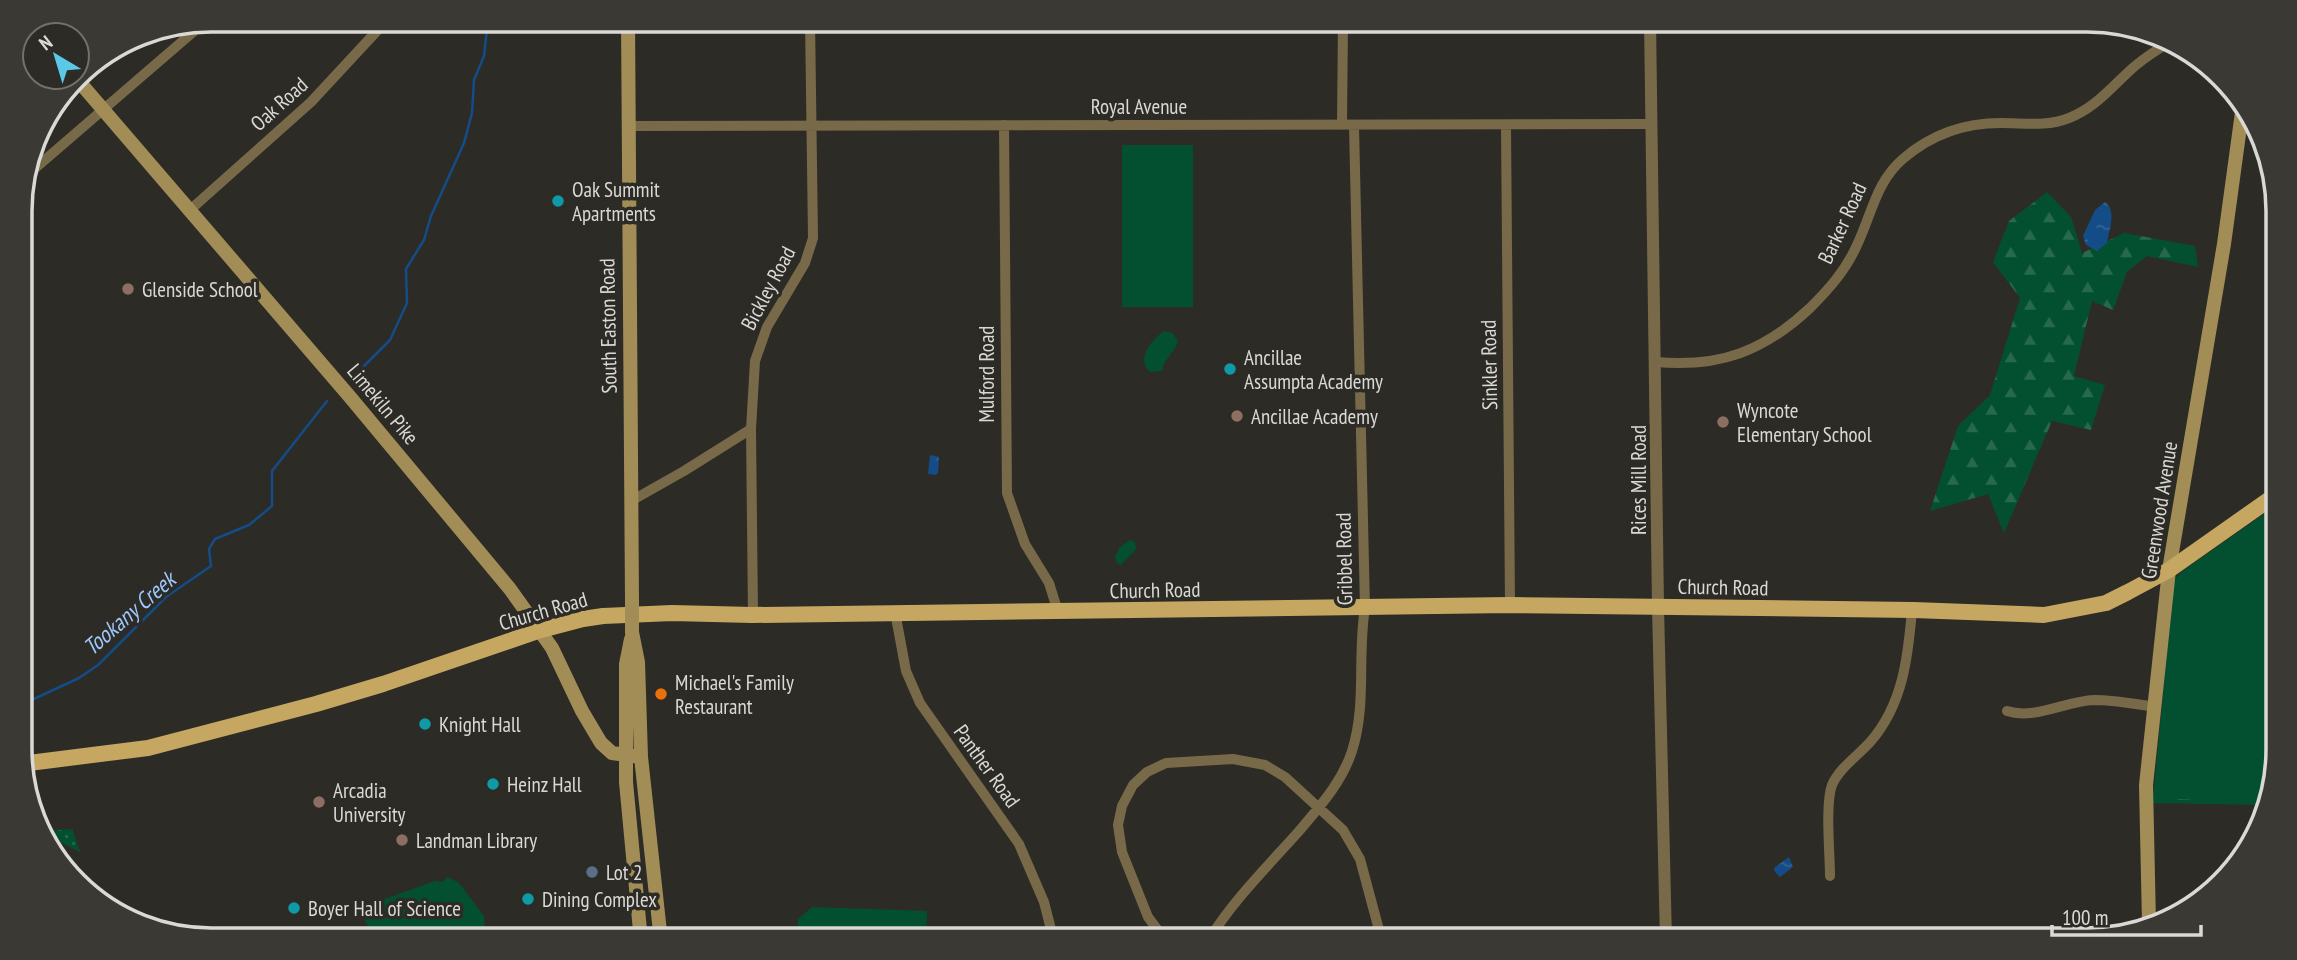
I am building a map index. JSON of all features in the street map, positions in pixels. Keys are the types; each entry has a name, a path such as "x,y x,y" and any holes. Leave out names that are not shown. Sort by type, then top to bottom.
{"main road":[{"name":"South Easton Road","path":"628,32 632,632 626,664 626,782 640,928"},
{"name":"Limekiln Pike","path":"87,91 350,397 510,589 552,648 594,733 612,753 641,757"},
{"name":"Greenwood Avenue","path":"2149,917 2146,785 2169,570 2222,256 2241,121"},
{"name":"Church Road","path":"33,763 148,748 364,690 541,630 603,616 672,612 753,615 1510,605 1912,610 2044,615 2106,603 2169,570 2266,502"},
{"name":"South Easton Road","path":"632,632 638,662 641,757 660,928"}],"street":[{"name":"Oak Road","path":"190,210 319,94 376,32"},
{"name":"Bickley Road","path":"753,615 751,429 758,351 767,327 802,271 813,238 810,32"},
{"path":"1342,125 1343,32"},
{"name":"Rices Mill Road","path":"1650,32 1666,928"},
{"path":"38,166 192,33"},
{"name":"Barker Road","path":"1656,362 1713,361 1765,344 1788,328 1833,285 1857,245 1882,184 1895,166 1924,143 1943,133 1967,127 2000,123 2035,126 2067,119 2104,97 2134,66 2161,48"},
{"name":"Royal Avenue","path":"627,126 1650,124"},
{"name":"Mulford Road","path":"1004,125 1007,493 1025,544 1049,583 1058,612"},
{"name":"Sinkler Road","path":"1506,125 1510,605"},
{"name":"Gribbel Road","path":"1217,928 1332,791 1347,766 1362,704 1362,630 1365,608 1354,126"},
{"path":"631,501 751,429"},
{"path":"1830,876 1831,790 1839,774 1881,729 1893,708 1906,664 1912,610"},
{"name":"Panther Road","path":"894,612 902,655 912,686 930,720 1019,844 1044,902 1051,928"},
{"path":"2007,711 2015,714 2027,713 2094,700 2155,707"},
{"path":"1156,928 1147,917 1122,852 1119,837 1118,825 1122,806 1133,785 1143,775 1171,761 1244,760 1265,765 1284,777 1343,830 1360,859 1379,928"}],"green space":[{"path":"1122,145 1193,145 1193,307 1122,307"},
{"path":"2047,192 2071,217 2082,253 2124,233 2195,246 2198,267 2147,256 2127,272 2113,310 2092,301 2074,376 2105,385 2091,430 2052,421 2004,533 1988,494 1930,511 1958,426 1990,395 2020,298 1993,262 2009,221"},
{"path":"1164,331 1172,333 1178,341 1162,371 1150,372 1144,361 1145,355 1150,344"},
{"path":"2266,513 2266,749 2257,802 2153,798 2174,581 2181,572"},
{"path":"1130,540 1135,542 1136,549 1121,565 1115,557 1120,547"},
{"path":"2260,790 2257,805 2152,803 2153,794"},
{"path":"72,829 80,852 57,841 52,830"},
{"path":"448,877 459,883 484,916 485,928 369,928 365,922 365,906 435,881 442,882"},
{"path":"812,907 927,911 926,928 798,928 798,919"}],"water":[{"path":"2105,202 2111,210 2110,227 2107,243 2097,251 2086,245 2083,236 2095,210"},
{"path":"930,455 939,457 936,475 928,474"},
{"path":"1789,857 1793,867 1780,877 1774,868"}],"waterway":[{"name":"Tookany Creek","path":"354,376 390,340 407,303 406,269 424,240 431,216 464,143 472,113 474,80 484,56 487,32"},
{"name":"Tookany Creek","path":"32,700 79,678 98,665 166,597 211,566 209,549 215,539 249,525 272,506 272,471 327,401"}],"place":[{"name":"Oak Summit Apartments","path":"558,201"},
{"name":"Glenside School","path":"128,289"},
{"name":"Ancillae Assumpta Academy","path":"1230,369"},
{"name":"Ancillae Academy","path":"1237,416"},
{"name":"Wyncote Elementary School","path":"1723,422"},
{"name":"Michael's Family Restaurant","path":"661,694"},
{"name":"Knight Hall","path":"425,724"},
{"name":"Heinz Hall","path":"493,784"},
{"name":"Arcadia University","path":"319,802"},
{"name":"Landman Library","path":"402,840"},
{"name":"Lot 2","path":"592,872"},
{"name":"Dining Complex","path":"528,899"},
{"name":"Boyer Hall of Science","path":"294,908"}]}
